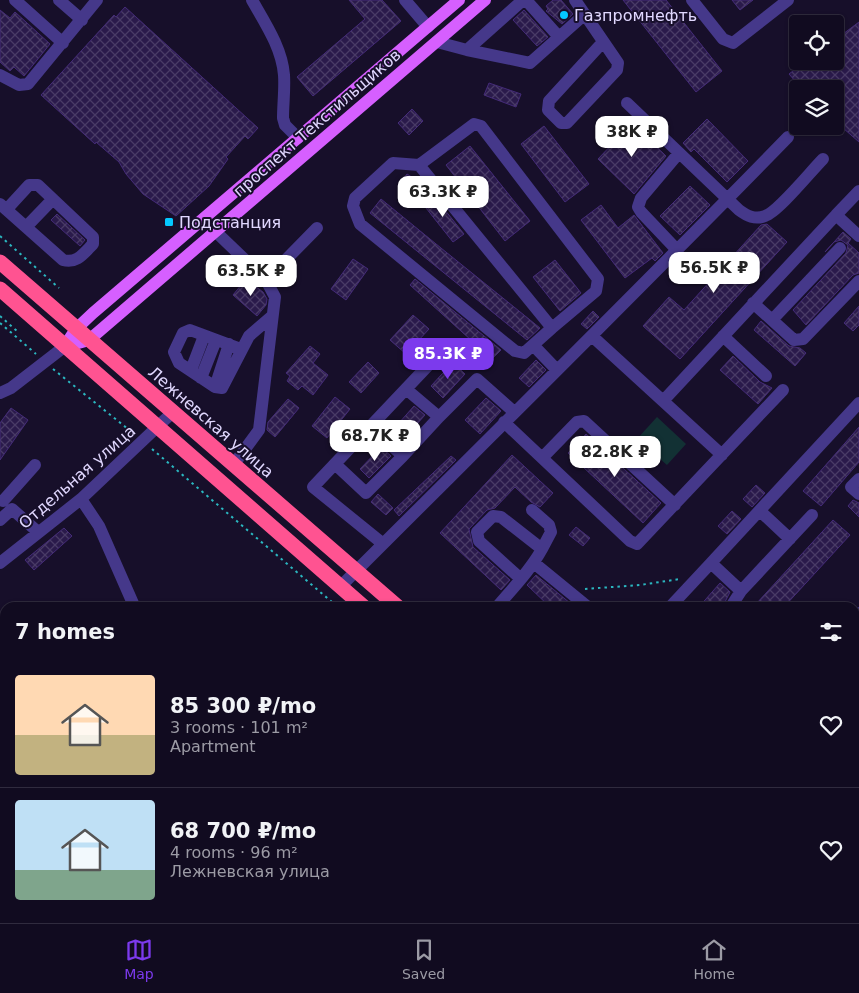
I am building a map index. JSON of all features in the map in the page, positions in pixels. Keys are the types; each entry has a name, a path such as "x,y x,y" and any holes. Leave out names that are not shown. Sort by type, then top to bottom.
{"highway":[{"name":"Лежневская улица","path":"0,262 392,602"},
{"path":"0,289 64,347 358,602"}],"main road":[{"name":"проспект Текстильщиков","path":"64,347 76,329 459,0"},
{"name":"проспект Текстильщиков","path":"64,347 89,340 486,0"}],"street":[{"path":"15,0 62,43"},
{"path":"59,0 82,20"},
{"path":"0,75 19,85 28,84 97,0"},
{"path":"252,0 276,45 282,63 284,76 283,118 285,125 298,138"},
{"path":"405,0 428,27"},
{"path":"468,50 524,0 560,38"},
{"path":"575,0 618,62 617,70 567,123 561,123 548,110 549,101 603,42"},
{"path":"692,0 723,39 733,43 788,0"},
{"path":"437,42 530,63 585,14"},
{"path":"628,103 747,216 764,216 772,212 823,158"},
{"path":"474,124 481,126 598,279 596,291 552,328 534,346 524,353 515,351 360,224 353,206 356,198 393,163 419,165 474,124"},
{"path":"340,586 513,411 556,369 593,337 788,137"},
{"path":"678,250 638,207 641,198 679,153"},
{"path":"419,165 552,328"},
{"path":"29,185 38,185 53,199 93,237 93,244 88,250 72,262 63,260 3,206 29,185"},
{"path":"663,401 859,191"},
{"path":"26,227 53,199"},
{"path":"836,215 859,236"},
{"path":"266,280 316,228"},
{"path":"216,232 266,280 275,296 259,430 234,464"},
{"path":"772,320 840,248"},
{"path":"753,303 794,340 803,339 859,282"},
{"path":"241,349 190,330 183,333 174,352 179,362 215,387 222,388 226,384 241,349 249,336 271,317"},
{"path":"723,336 766,376"},
{"path":"593,337 722,455"},
{"path":"196,374 216,340"},
{"path":"215,387 216,340"},
{"path":"534,346 556,369"},
{"path":"0,403 5,390 64,347"},
{"path":"382,543 313,487 438,355"},
{"path":"335,464 366,493 477,378 513,411"},
{"path":"406,389 439,418"},
{"path":"504,422 632,543 639,543 783,390"},
{"path":"674,602 859,403"},
{"name":"Отдельная улица","path":"0,563 81,498 173,412"},
{"path":"542,458 577,422 584,421 675,505"},
{"path":"371,427 403,456"},
{"path":"0,520 5,503 35,465"},
{"path":"859,479 852,487 859,494"},
{"path":"81,498 99,526 132,602"},
{"path":"5,503 38,532"},
{"path":"501,602 534,563 551,532 549,525 532,510"},
{"path":"760,511 790,539"},
{"path":"734,602 740,591 812,515"},
{"path":"521,579 479,541 477,532 493,516 501,517 542,549"},
{"path":"534,563 582,602"},
{"path":"710,563 740,591"}],"path":[{"path":"0,236 59,288"},
{"path":"0,316 18,332"},
{"path":"0,323 332,602"},
{"path":"568,590 640,585 681,579"}],"green space":[{"path":"657,417 686,444 667,465 637,439"}],"building":[{"path":"349,0 382,0 401,21 313,96 297,77 365,19"},
{"path":"553,0 561,0 573,14 562,24 546,11 548,9 546,6"},
{"path":"623,0 666,0 722,71 696,92"},
{"path":"732,0 753,0 740,10"},
{"path":"125,7 258,128 248,139 245,136 226,157 228,159 209,186 176,216 143,194 126,174 119,162 96,142 95,144 41,95 114,15 116,17"},
{"path":"0,10 10,18 15,12 50,44 24,76 14,67 10,71 0,62"},
{"path":"524,10 548,37 537,46 513,20"},
{"path":"859,22 859,142 844,129 844,80 794,80 789,74 794,70 844,70 844,33"},
{"path":"489,83 521,94 516,107 484,95"},
{"path":"412,109 423,121 409,135 398,123"},
{"path":"707,119 748,161 727,182 694,149 691,152 683,143"},
{"path":"632,123 666,156 634,194 598,159"},
{"path":"544,126 589,184 565,202 521,144"},
{"path":"470,146 530,221 505,241 446,165"},
{"path":"407,174 415,179 406,192 398,186"},
{"path":"690,186 710,205 680,235 660,216"},
{"path":"433,195 464,234 453,242 422,203"},
{"path":"381,199 540,328 527,340 370,213"},
{"path":"601,205 618,228 634,215 663,253 655,261 652,258 625,278 581,220"},
{"path":"57,214 85,240 80,246 51,220"},
{"path":"767,224 787,242 680,359 643,326 669,297 684,310 761,225"},
{"path":"843,232 851,239 848,243 859,253 859,273 853,275 806,325 793,310 846,253 848,245 841,240 834,242"},
{"path":"353,259 368,269 346,300 331,289"},
{"path":"555,260 581,293 560,311 533,277"},
{"path":"246,279 263,292 267,299 266,305 257,316 233,295"},
{"path":"415,279 501,350 492,359 410,285"},
{"path":"859,306 859,325 853,331 844,323"},
{"path":"593,311 599,317 587,329 581,324"},
{"path":"413,315 429,329 406,354 390,340"},
{"path":"761,321 789,346 800,348 806,353 795,366 754,330"},
{"path":"310,346 320,354 313,363 328,375 313,395 302,386 298,390 287,381 290,376 286,373"},
{"path":"733,356 760,382 772,388 758,404 720,370"},
{"path":"536,360 546,370 529,387 519,378"},
{"path":"368,362 379,373 361,393 349,382"},
{"path":"453,362 465,374 443,398 431,386"},
{"path":"335,397 350,409 327,438 312,426"},
{"path":"486,398 501,411 480,434 465,420"},
{"path":"288,399 299,408 275,437 267,430 268,422"},
{"path":"414,406 425,415 400,443 391,432"},
{"path":"11,408 28,420 0,460 0,423"},
{"path":"859,427 859,462 821,506 803,491"},
{"path":"586,434 661,503 643,523 568,453"},
{"path":"381,447 391,456 369,478 360,469"},
{"path":"512,455 553,493 540,507 531,502 515,487 495,508 487,510 469,529 473,547 510,580 501,590 440,533"},
{"path":"451,456 456,460 399,516 394,510"},
{"path":"756,485 765,493 752,507 743,499"},
{"path":"378,494 393,508 386,515 371,502"},
{"path":"853,500 859,503 859,517 848,506"},
{"path":"732,511 741,519 727,534 718,526"},
{"path":"833,520 850,535 789,602 758,602"},
{"path":"576,527 590,538 583,546 569,535"},
{"path":"64,528 72,536 34,570 25,560"},
{"path":"536,575 569,602 545,602 527,585"},
{"path":"720,583 730,592 725,602 703,602"}],"place":[{"name":"Газпромнефть","path":"564,15"},
{"name":"Подстанция","path":"169,222"}]}
